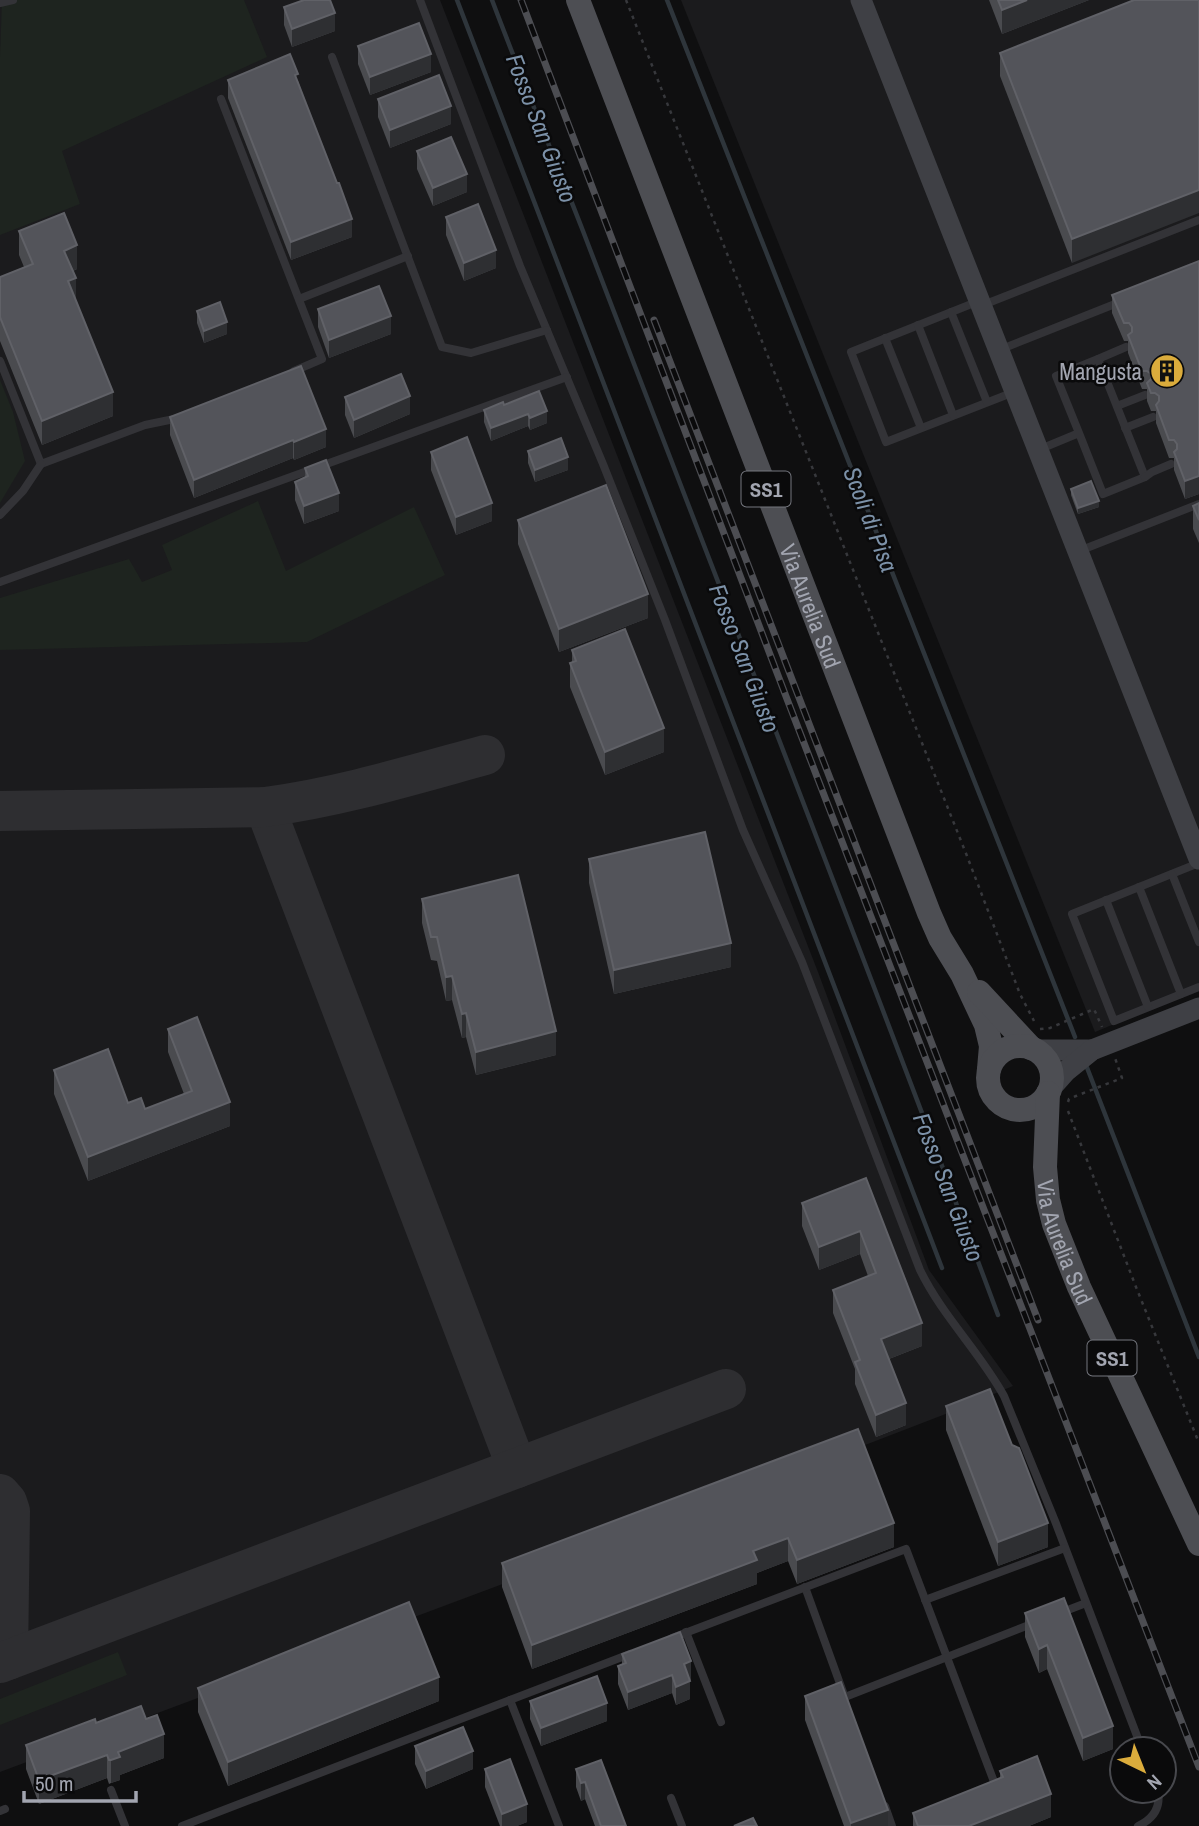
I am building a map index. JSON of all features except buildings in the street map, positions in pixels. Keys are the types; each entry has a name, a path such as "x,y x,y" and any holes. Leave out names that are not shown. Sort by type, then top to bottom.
{"main road":[{"name":"Via Aurelia Sud","path":"578,0 929,913 940,939 962,974"},
{"name":"SS1","path":"962,974 1049,1064 1052,1079 1045,1167"},
{"name":"SS1","path":"962,974 990,1036 992,1046 989,1089 996,1100 1013,1114 1027,1131 1045,1167"},
{"path":"989,1069 993,1060 1003,1050 1016,1046 1033,1049"},
{"path":"1002,1105 1013,1110 1030,1108 1040,1102 1049,1091"},
{"name":"Via Aurelia Sud","path":"1045,1167 1048,1199 1058,1236 1079,1287 1199,1544"}],"street":[{"path":"860,0 1199,861"},
{"path":"1049,1091 1066,1071 1092,1050 1199,1008"},
{"path":"1033,1049 1092,1050"}],"lane":[{"path":"0,3 13,0"},
{"path":"420,0 520,266 665,620 743,830 802,962 920,1270 939,1305 1004,1396 1137,1735"},
{"path":"332,57 442,347 471,353 547,330"},
{"path":"221,99 322,359 286,374"},
{"path":"1015,391 886,442 851,352 1199,220"},
{"path":"299,299 408,256"},
{"path":"999,350 1123,301"},
{"path":"951,312 987,402"},
{"path":"918,325 953,415"},
{"path":"885,338 920,428"},
{"path":"1126,347 1056,376 1103,494 1171,464"},
{"path":"1098,359 1145,477"},
{"path":"0,361 41,464"},
{"path":"0,582 566,377"},
{"path":"1116,407 1145,395"},
{"path":"0,514 23,491 41,464 145,425 190,414"},
{"path":"1125,428 1153,417"},
{"path":"1038,450 1079,433"},
{"path":"1079,551 1199,504"},
{"path":"1199,861 1072,914 1114,1021 1199,987"},
{"path":"1172,874 1199,943"},
{"path":"1139,887 1181,994"},
{"path":"1106,900 1148,1007"},
{"path":"925,1600 1065,1548"},
{"path":"661,1642 906,1549 996,1787"},
{"path":"805,1587 850,1710"},
{"path":"845,1697 1086,1603"},
{"path":"686,1632 721,1723"},
{"path":"182,1826 199,1823 636,1652"},
{"path":"510,1700 558,1826"},
{"path":"111,1790 125,1826"},
{"path":"671,1798 682,1826"},
{"path":"883,1800 892,1826"},
{"path":"1138,1826 1154,1814 1157,1805"}],"path":[{"path":"626,0 1020,994 1035,1025 1040,1029 1050,1028 1094,1009 1103,1030"},
{"path":"1114,1055 1122,1078 1069,1099 1066,1106 1199,1443"}],"shaded area":[{"path":"0,0 440,0 818,972 929,1270 1013,1386 556,1564 0,1772"},
{"path":"2,0 244,0 267,57 62,151 80,204 0,235"},
{"path":"681,0 1199,0 1199,989 1095,1032"},
{"path":"0,380 13,412 25,461 0,503"},
{"path":"258,501 286,571 414,507 445,575 307,642 0,650 0,598 129,559 142,582 172,570 162,545"},
{"path":"118,1652 127,1675 0,1725 0,1699"}],"waterway":[{"path":"457,0 942,1268"},
{"name":"Fosso San Giusto","path":"492,0 844,908 998,1315"},
{"name":"Scoli di Pisa","path":"667,0 1075,1037"},
{"path":"1086,1065 1199,1357"}],"taxiway":[{"path":"0,811 265,807 348,791 485,755"},
{"path":"265,807 517,1468"},
{"path":"0,1663 726,1389"},
{"path":"0,1494 10,1511 8,1660"}],"railway":[{"path":"521,0 1199,1767"},
{"path":"654,320 1038,1320"}],"place":[{"name":"Mangusta","path":"1167,371"}]}
